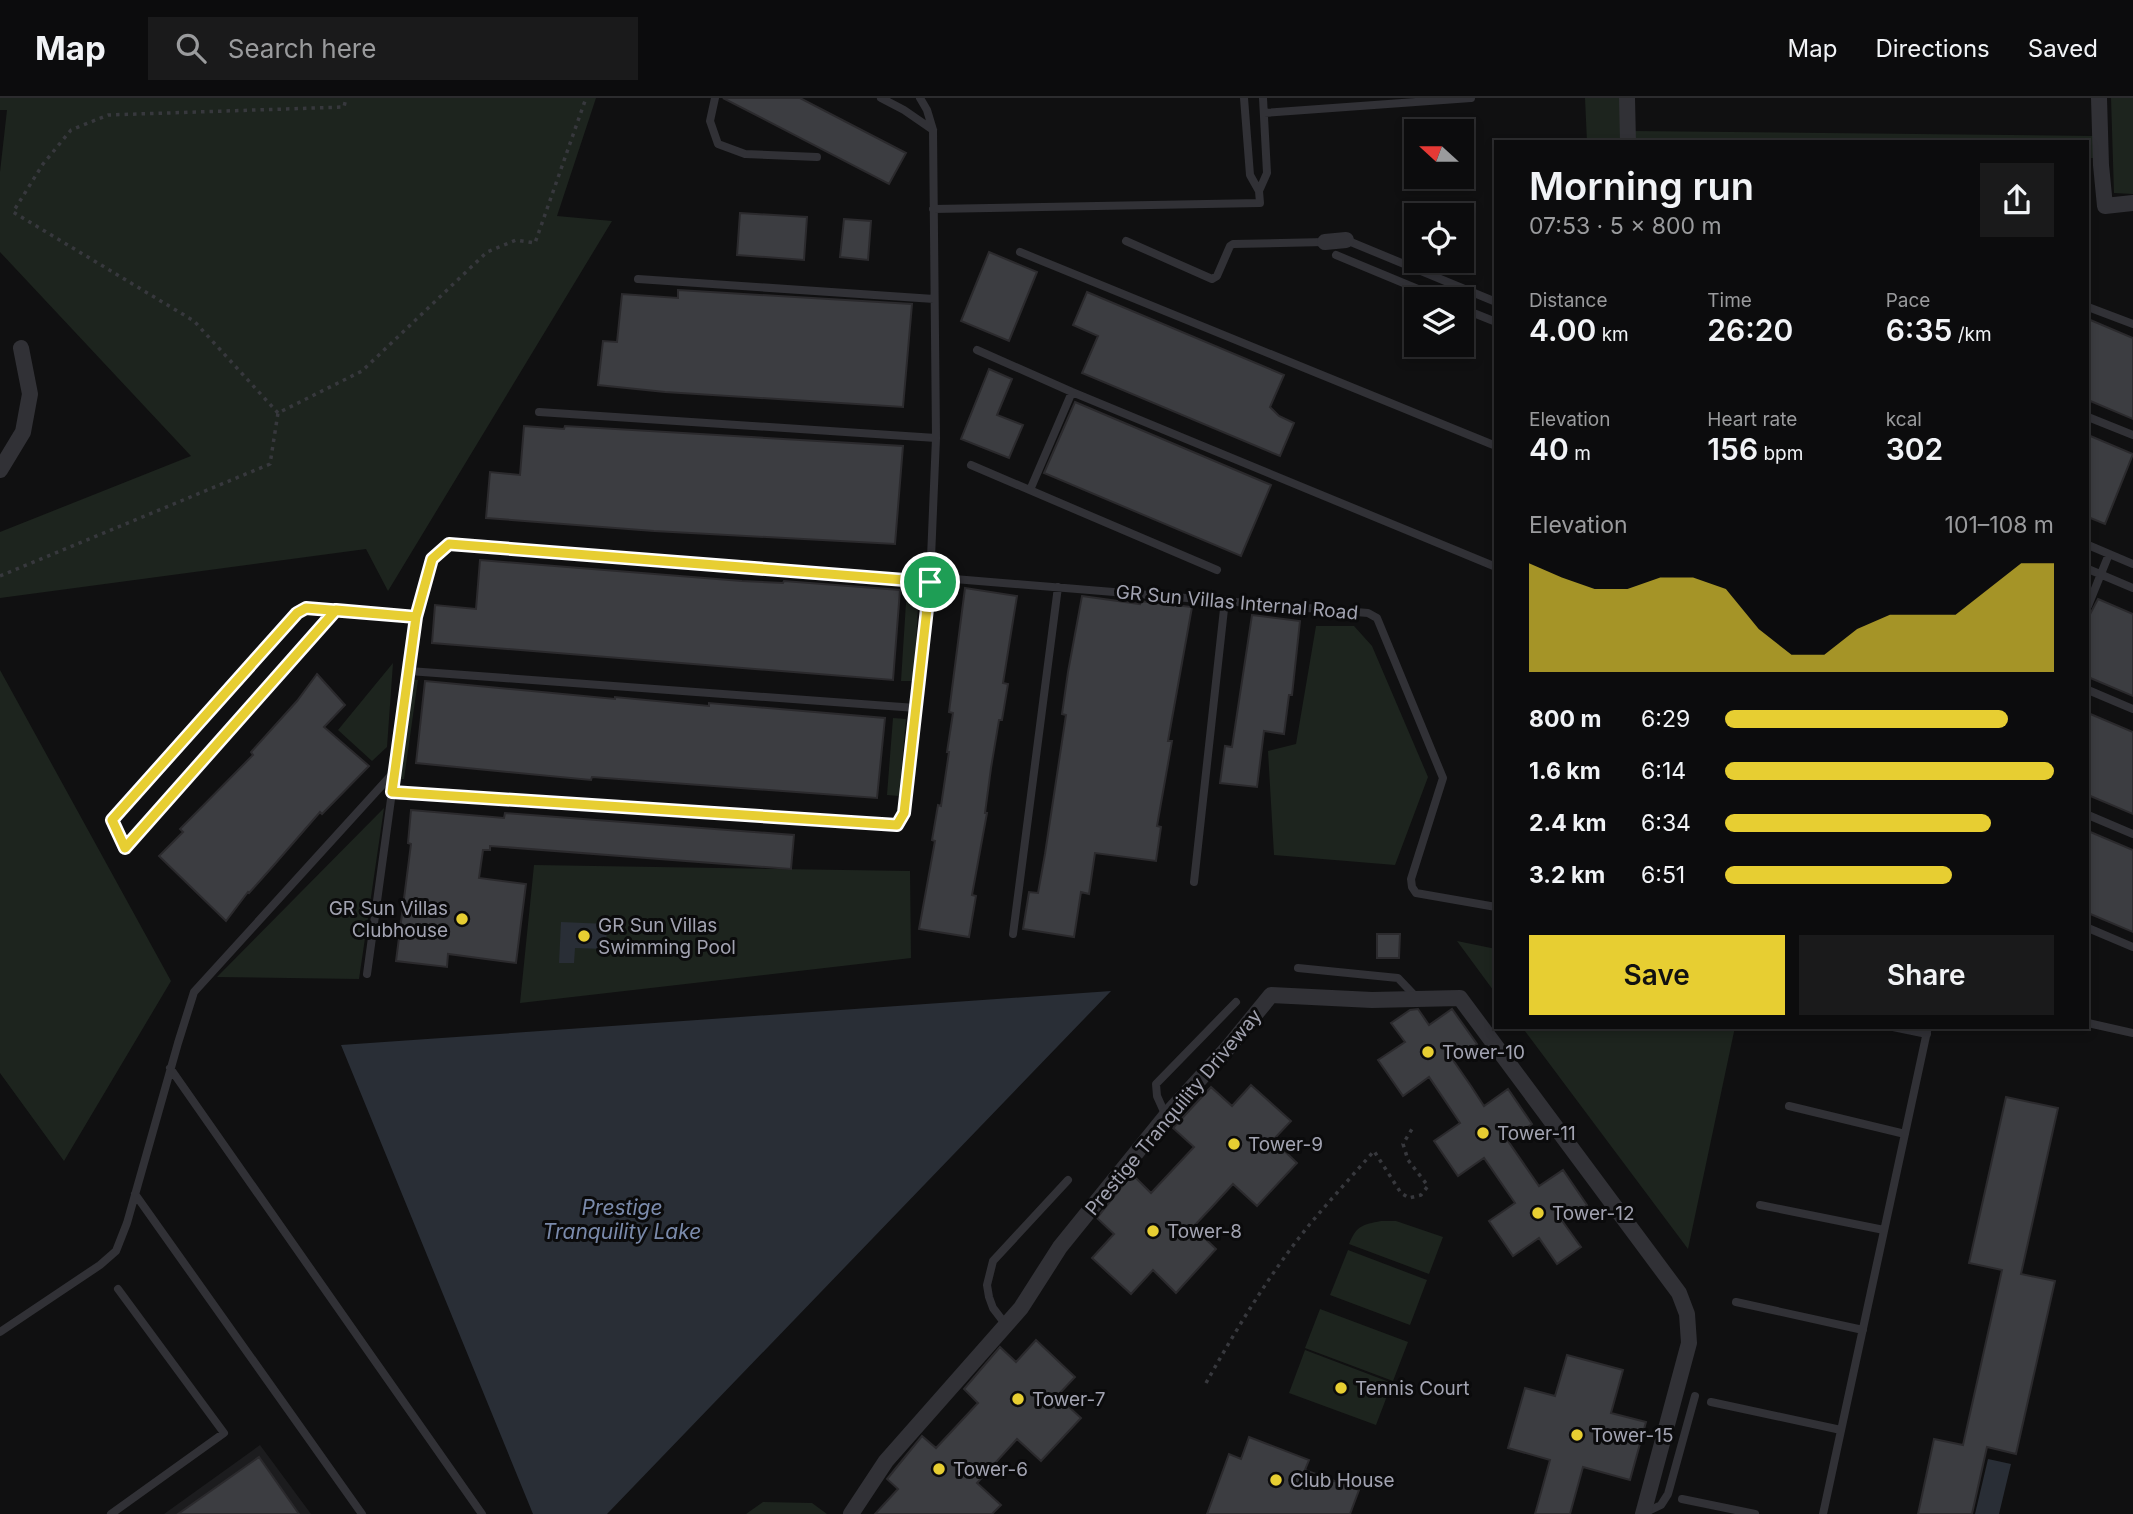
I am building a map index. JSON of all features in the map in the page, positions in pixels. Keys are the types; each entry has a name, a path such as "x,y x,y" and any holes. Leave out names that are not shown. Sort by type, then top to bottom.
{"street":[{"path":"1627,98 1628,140"},
{"path":"2099,98 2094,165 2105,206 2133,203"},
{"path":"1325,242 1346,240"},
{"path":"1325,242 1336,255"},
{"path":"0,470 23,432 30,394 21,348"},
{"name":"Prestige Tranquility Driveway","path":"850,1514 886,1461 1021,1308 1060,1247 1166,1116 1271,995 1372,1000 1460,998 1679,1293 1687,1314 1689,1343 1644,1514"}],"lane":[{"path":"715,98 710,121 718,144 745,154 817,157"},
{"path":"881,98 933,130"},
{"path":"392,792 891,826 901,820 904,813 930,579 936,438 933,130 928,110 920,98"},
{"path":"1244,98 1250,175 1259,191"},
{"path":"933,209 1259,203 1259,191 1267,173 1263,98"},
{"path":"1264,113 1471,98"},
{"path":"1346,240 1494,301"},
{"path":"1126,241 1212,279 1217,276 1233,244 1325,242"},
{"path":"1020,252 1494,445"},
{"path":"1336,255 1412,287"},
{"path":"638,279 934,299"},
{"path":"1477,314 1484,297"},
{"path":"2089,307 2133,324"},
{"path":"1474,313 1494,321"},
{"path":"977,350 1072,392 1494,566"},
{"path":"1030,490 1072,392"},
{"path":"539,412 936,438"},
{"path":"2089,417 2133,435"},
{"path":"971,465 1217,570"},
{"name":"GR Sun Villas Internal Road","path":"368,974 416,617 432,559 449,544 1058,587 1368,613 1377,618 1441,768 1443,779 1411,878 1412,887 1416,893 1494,907"},
{"path":"2089,545 2133,564"},
{"path":"2089,604 2109,554"},
{"path":"2089,569 2133,588"},
{"path":"1013,934 1058,587"},
{"path":"1194,881 1225,600"},
{"path":"336,610 125,848 112,820 297,613 306,608 336,610 416,617"},
{"path":"408,671 916,708"},
{"path":"2089,690 2133,709"},
{"path":"0,1332 100,1265 116,1251 194,992 395,771"},
{"path":"2089,815 2133,834"},
{"path":"2089,928 2133,947"},
{"path":"1298,968 1398,978 1417,999"},
{"path":"1166,1116 1157,1096 1156,1084 1236,1002"},
{"path":"2089,1023 2133,1033"},
{"path":"1823,1514 1927,1030"},
{"path":"170,1068 482,1514"},
{"path":"1789,1106 1905,1135"},
{"path":"1006,1325 993,1308 989,1297 989,1272 993,1261 1068,1180"},
{"path":"135,1194 362,1514"},
{"path":"1760,1205 1884,1230"},
{"path":"111,1514 224,1433 118,1289"},
{"path":"1736,1302 1863,1331"},
{"path":"1644,1514 1661,1505 1668,1494 1695,1396"},
{"path":"1711,1402 1841,1430"},
{"path":"1682,1499 1755,1514"}],"path":[{"path":"278,413 194,321 13,212 43,164 71,130 108,115 344,107 346,98"},
{"path":"278,413 362,371 487,252 516,240 535,243 586,98"},
{"path":"0,576 270,464 278,413"},
{"path":"1206,1383 1279,1265 1374,1151 1401,1193 1409,1198 1421,1195 1428,1186 1408,1160 1404,1144 1412,1129"}],"shaded area":[{"path":"0,98 596,98 557,216 612,221 388,591 366,549 0,598 0,532 191,456 0,252 0,172 7,110 0,110"},
{"path":"1585,98 1624,98 1623,140 1587,140"},
{"path":"2111,98 2133,98 2133,194 2114,193"},
{"path":"1633,131 2094,136 2096,158 2089,158 2089,140 1633,140"},
{"path":"907,587 919,588 914,681 901,681"},
{"path":"1316,626 1354,626 1372,646 1428,777 1395,865 1274,855 1268,751 1296,744"},
{"path":"393,663 387,747 372,761 338,730"},
{"path":"0,670 171,981 64,1161 0,1073"},
{"path":"409,680 418,680 404,779 396,779"},
{"path":"893,718 906,719 899,796 887,795"},
{"path":"384,808 359,979 217,977"},
{"path":"534,865 910,871 911,958 520,1003"},
{"path":"1457,941 1494,949 1494,991"},
{"path":"1523,1029 1735,1029 1688,1249"},
{"path":"1381,1221 1396,1221 1443,1237 1429,1274 1349,1244 1361,1227"},
{"path":"1348,1250 1427,1280 1410,1325 1330,1295"},
{"path":"1320,1309 1408,1342 1393,1381 1305,1348"},
{"name":"Tennis Court","path":"1305,1350 1392,1383 1376,1425 1289,1393"},
{"path":"260,1445 311,1514 164,1514"},
{"path":"763,1502 812,1503 827,1514 746,1514"}],"water":[{"name":"GR Sun Villas Swimming Pool","path":"561,922 607,924 606,949 575,948 574,963 559,963"},
{"name":"Prestige Tranquility Lake","path":"1111,991 607,1514 533,1514 341,1045"},
{"path":"1988,1459 2011,1464 1999,1514 1975,1514"}],"building":[{"path":"723,98 800,98 906,153 889,184"},
{"path":"740,213 807,217 804,260 737,255"},
{"path":"844,219 871,221 868,260 840,257"},
{"path":"989,252 1037,272 1009,341 961,321"},
{"path":"678,290 912,304 903,407 665,392 598,385 603,341 617,342 622,294 678,298"},
{"path":"1087,292 1284,375 1270,407 1279,416 1294,423 1280,456 1082,373 1098,336 1073,325"},
{"path":"2089,319 2133,338 2133,419 2089,400"},
{"path":"989,369 1012,379 997,415 1023,425 1009,458 961,439"},
{"path":"1075,402 1271,485 1241,556 1044,473"},
{"path":"524,426 564,429 565,426 903,446 895,544 654,531 486,518 490,472 520,475"},
{"path":"2089,435 2133,454 2105,524 2089,517"},
{"path":"480,560 742,581 784,581 900,590 893,680 432,643 435,605 476,609"},
{"path":"965,588 1017,596 1003,683 1008,684 991,768 987,813 972,895 976,896 969,937 919,929 949,752 953,713 949,712"},
{"path":"1082,596 1140,604 1140,601 1192,607 1168,741 1172,741 1157,826 1161,827 1156,861 1095,853 1089,894 1081,892 1074,937 1023,929 1029,892 1038,893 1045,854 1066,715 1062,714 1068,672"},
{"path":"2098,599 2133,614 2133,696 2089,677 2089,616"},
{"path":"1252,615 1300,621 1292,695 1289,695 1284,734 1264,731 1257,787 1220,783 1225,746 1232,747"},
{"path":"317,674 345,705 324,727 369,766 322,814 320,812 248,892 226,921 159,856 183,832 180,829 253,755 251,752 297,701"},
{"path":"425,681 615,699 709,706 709,703 885,718 877,798 592,777 591,780 416,763"},
{"path":"2089,713 2133,732 2133,814 2089,795"},
{"path":"411,810 504,818 505,813 794,835 791,869 490,846 490,850 483,850 479,878 526,884 516,963 448,954 447,967 396,961 411,844 408,843"},
{"path":"2089,831 2133,850 2133,932 2089,913"},
{"path":"1377,934 1400,934 1399,958 1377,958"},
{"path":"1418,1009 1429,1025 1452,1009 1477,1044 1453,1060 1484,1106 1508,1089 1532,1124 1508,1141 1539,1186 1563,1170 1587,1205 1563,1222 1581,1247 1557,1264 1539,1238 1513,1256 1489,1221 1515,1203 1484,1158 1458,1176 1434,1141 1460,1123 1429,1077 1403,1096 1378,1060 1405,1042 1391,1023 1410,1010"},
{"path":"1251,1085 1291,1121 1273,1140 1297,1163 1257,1206 1233,1184 1193,1227 1216,1249 1176,1293 1153,1270 1131,1294 1092,1258 1114,1234 1097,1218 1132,1174 1151,1193 1194,1147 1173,1128 1211,1087 1232,1106"},
{"path":"2006,1097 2058,1108 2021,1274 2055,1281 2016,1454 1987,1447 1972,1514 1918,1514 1934,1439 1963,1445 2002,1270 1969,1263"},
{"path":"1036,1340 1075,1377 1057,1396 1081,1418 1041,1461 1017,1439 977,1483 1001,1505 992,1514 875,1514 898,1489 887,1479 922,1436 936,1448 978,1403 964,1389 1000,1347 1016,1362"},
{"name":"Tower-15","path":"1567,1355 1623,1370 1611,1413 1646,1422 1630,1480 1583,1467 1570,1514 1535,1514 1550,1460 1508,1448 1525,1388 1555,1396"},
{"name":"Club House","path":"1249,1437 1309,1460 1305,1470 1359,1490 1350,1514 1207,1514 1229,1454 1241,1459"},
{"path":"259,1457 299,1514 178,1514"}],"place":[{"name":"GR Sun Villas Clubhouse","path":"462,919"},
{"name":"GR Sun Villas Swimming Pool","path":"584,936"},
{"name":"Tower-10","path":"1428,1052"},
{"name":"Tower-11","path":"1483,1133"},
{"name":"Tower-9","path":"1234,1144"},
{"name":"Tower-12","path":"1538,1213"},
{"name":"Tower-8","path":"1153,1231"},
{"name":"Tennis Court","path":"1341,1388"},
{"name":"Tower-7","path":"1018,1399"},
{"name":"Tower-15","path":"1577,1435"},
{"name":"Tower-6","path":"939,1469"},
{"name":"Club House","path":"1276,1480"}],"route":[{"path":"930,582 449,544 432,559 416,617 336,610 306,608 297,613 112,820 125,848 336,610 416,617 392,792 897,825 904,813 930,582"}]}
